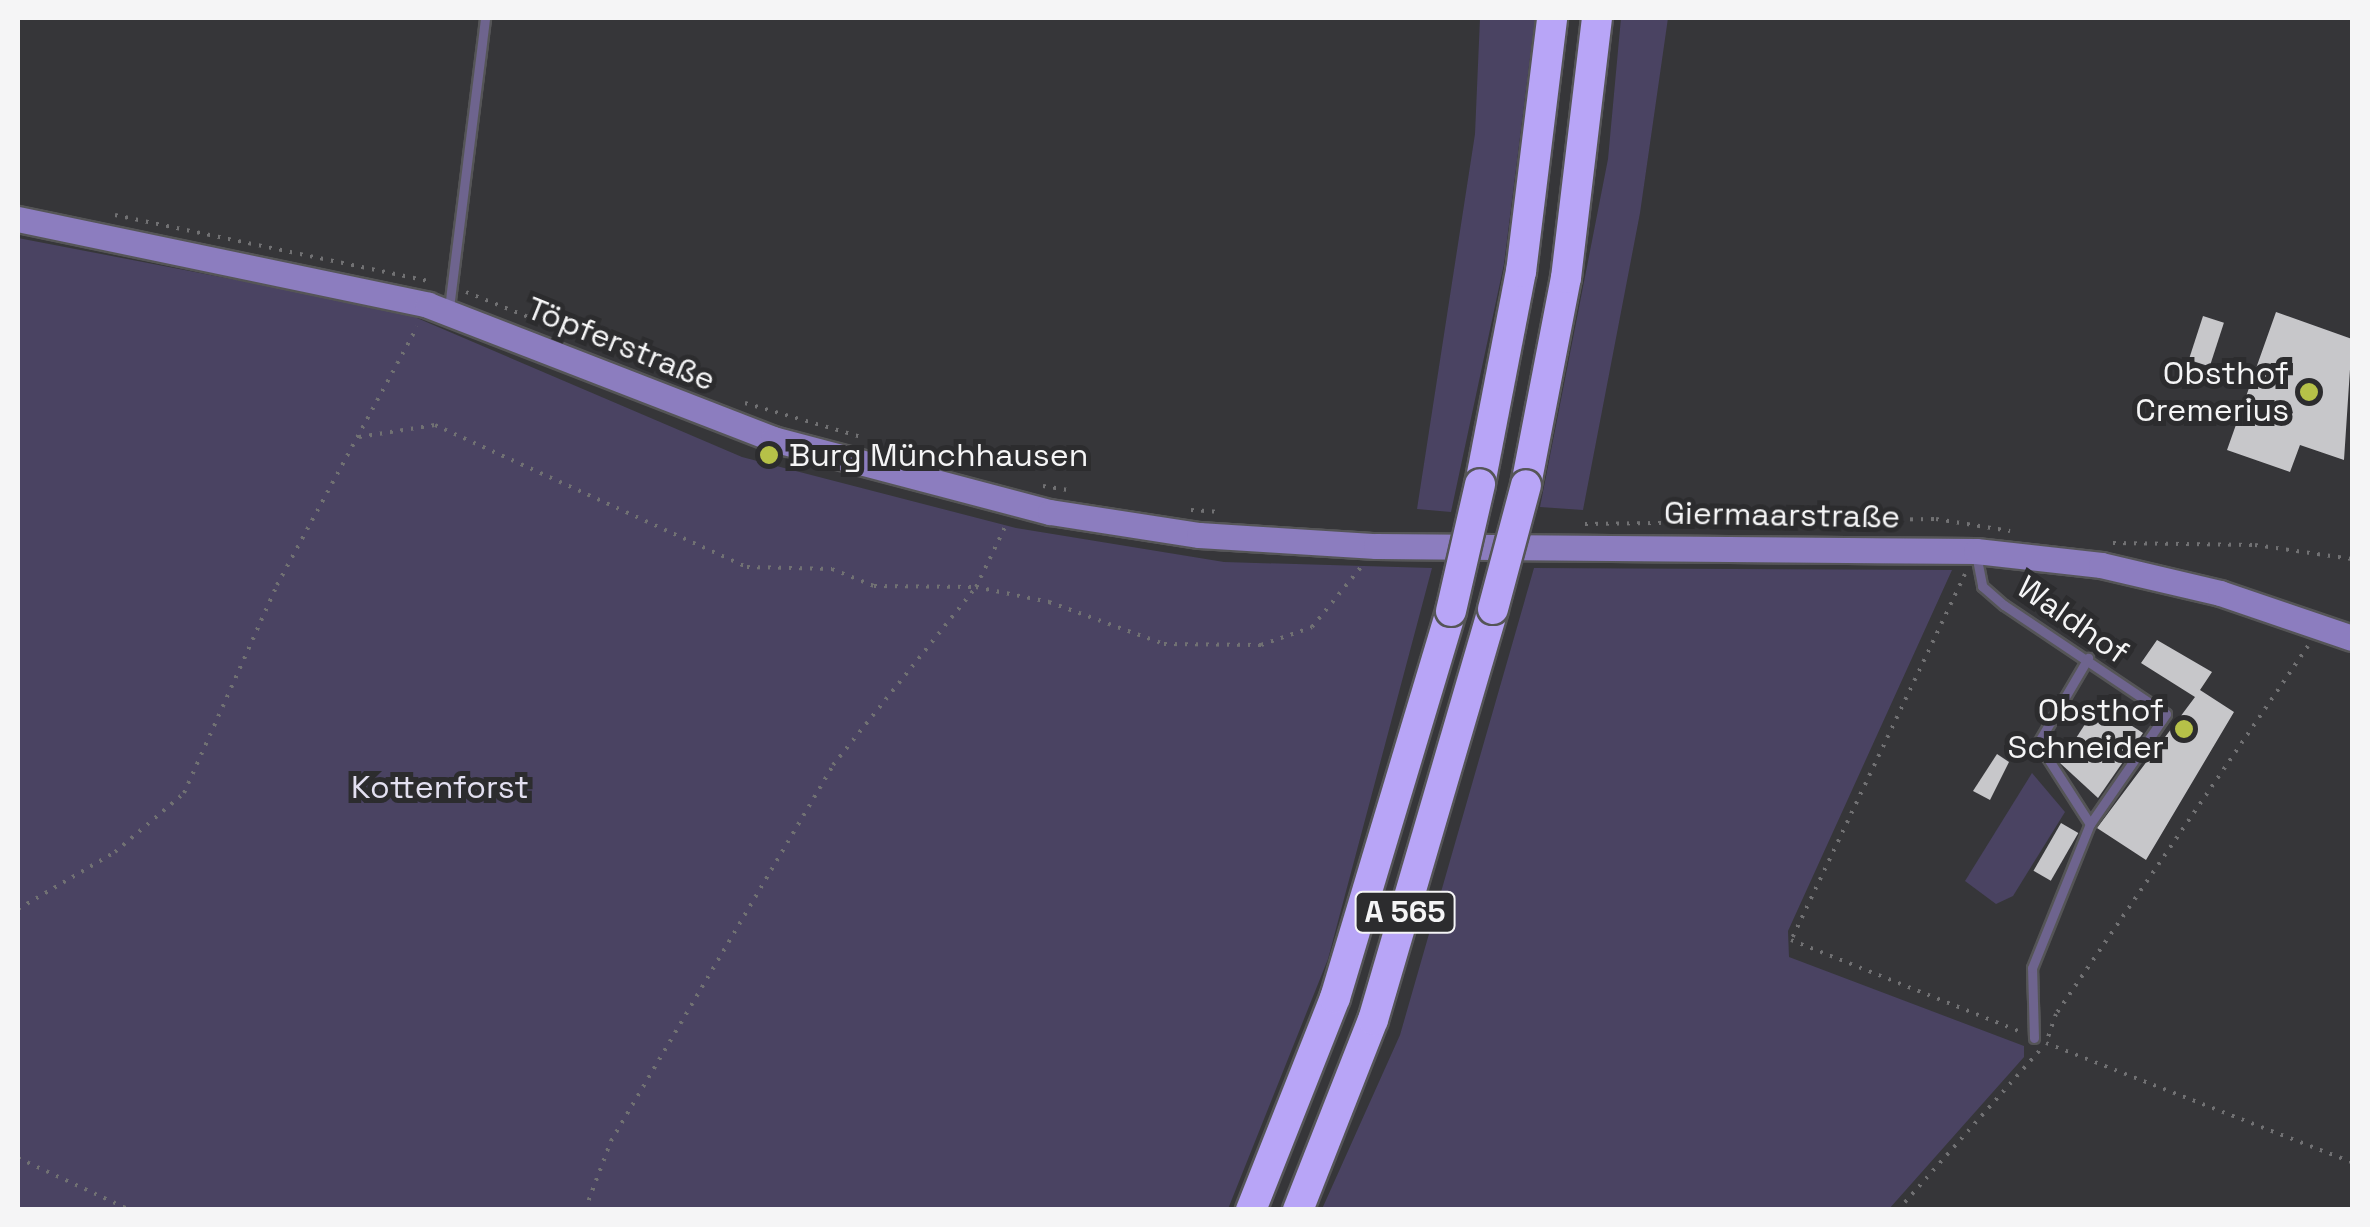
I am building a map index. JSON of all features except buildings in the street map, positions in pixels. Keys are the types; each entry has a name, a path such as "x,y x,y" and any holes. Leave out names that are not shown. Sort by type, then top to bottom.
{"highway":[{"name":"A 565","path":"1251,1210 1335,998 1451,611 1522,272 1552,18"},
{"name":"A 565","path":"1298,1210 1373,1020 1526,485 1566,278 1597,18"}],"main road":[{"name":"Töpferstraße","path":"18,220 444,301 773,439 1199,535"},
{"name":"Giermaarstraße","path":"1199,535 1366,545 1976,551 2101,565 2322,625 2352,638"}],"lane":[{"path":"444,301 485,18"},
{"name":"Waldhof","path":"1976,551 1982,586 2166,714 2090,824"},
{"path":"2034,1038 2032,968 2090,824 2038,743 2088,658"}],"path":[{"path":"96,211 444,301 650,366"},
{"path":"18,908 115,852 184,793 229,683 359,436 444,301"},
{"path":"740,401 884,444"},
{"path":"359,436 435,425 747,567 832,569 874,586 976,587 1049,602 1164,644 1262,645 1312,627 1364,562 1366,545"},
{"path":"585,1210 611,1141 833,765 976,587 1022,493 1082,493"},
{"path":"1176,508 1235,514"},
{"path":"1565,526 1936,519 2031,534"},
{"path":"2099,542 2255,546 2352,560"},
{"path":"1976,551 1791,940 2352,1162"},
{"path":"1898,1210 2046,1043 2056,1014 2322,625"},
{"path":"18,1158 130,1210"}],"green space":[{"path":"1480,18 1535,18 1504,264 1451,512 1417,509 1475,134"},
{"path":"1621,18 1668,18 1640,213 1583,510 1540,507 1608,159"},
{"name":"Kottenforst","path":"18,238 403,312 742,457 1016,528 1224,562 1432,568 1328,959 1228,1209 18,1209"},
{"path":"1534,568 1952,570 1788,931 1789,957 2024,1046 2024,1057 1889,1209 1322,1209 1400,1035"},
{"path":"2032,773 2065,812 2013,896 1996,904 1965,881"}],"place":[{"name":"Obsthof Cremerius","path":"2309,392"},
{"name":"Burg Münchhausen","path":"769,455"},
{"name":"Obsthof Schneider","path":"2184,729"}]}
